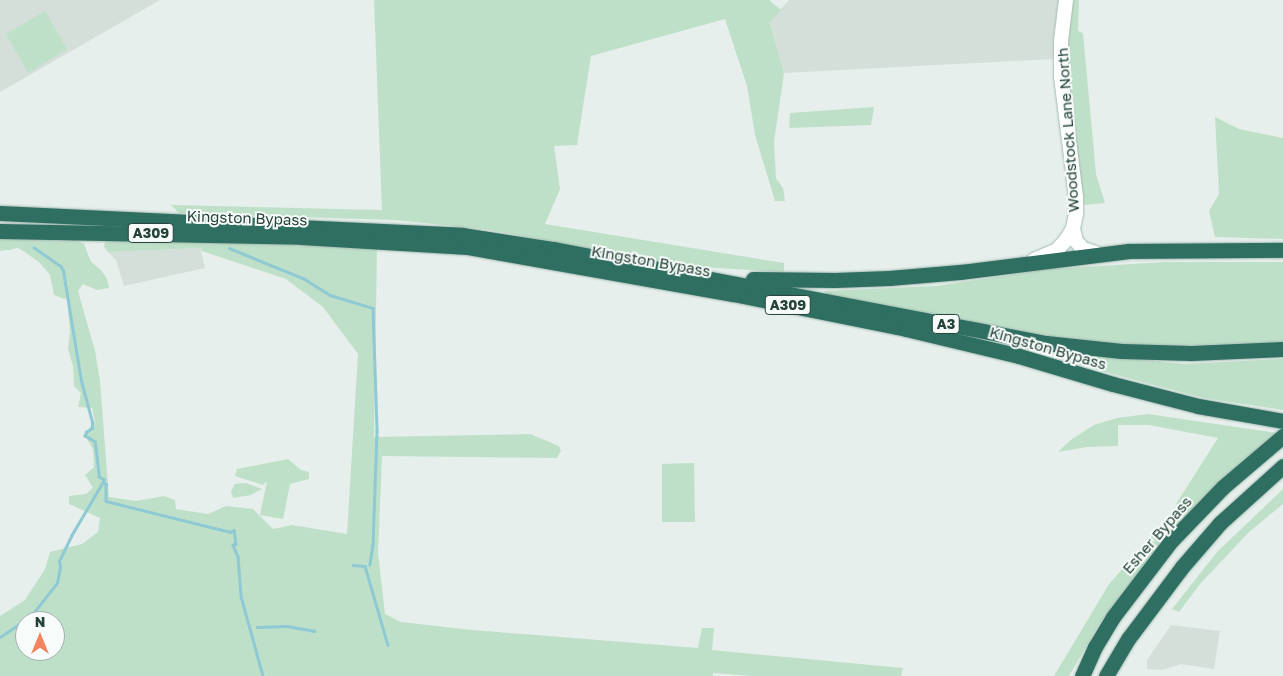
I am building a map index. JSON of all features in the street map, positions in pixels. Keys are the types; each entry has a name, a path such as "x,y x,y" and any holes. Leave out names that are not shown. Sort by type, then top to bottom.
{"highway":[{"name":"Kingston Bypass","path":"0,213 391,230 462,235 702,277"},
{"name":"Kingston Bypass","path":"0,232 301,237 468,247 724,292 906,329 1018,356 1113,384 1198,406 1283,421"},
{"name":"A309","path":"702,277 774,280 871,279 960,272 1095,253 1176,249 1283,250"},
{"name":"A3","path":"702,277 1046,343 1122,351 1181,353 1283,349"},
{"name":"Esher Bypass","path":"1082,676 1095,647 1113,618 1171,541 1223,487 1283,436"},
{"path":"1106,676 1128,639 1182,566 1220,523 1283,466"}],"street":[{"name":"Woodstock Lane North","path":"1066,0 1061,41 1061,76 1076,197 1073,229"},
{"path":"1073,229 1076,241 1083,249 1095,253"},
{"path":"1029,262 1057,250 1073,229"}],"shaded area":[{"path":"0,0 160,0 0,92"},
{"path":"789,0 1059,0 1054,32 1053,59 784,73 770,21"},
{"path":"200,248 205,268 124,286 116,260 108,252"},
{"path":"1171,625 1220,631 1214,669 1181,664 1162,670 1147,669 1147,660"}],"green space":[{"path":"374,0 769,0 781,10 770,22 784,73 774,142 776,178 783,188 785,201 775,201 755,135 747,86 725,19 591,56 577,145 554,146 560,189 545,224 784,263 784,272 682,266 490,230 395,220 179,213 171,205 382,210"},
{"path":"1072,0 1079,0 1078,31 1083,33 1096,174 1105,203 1084,205 1068,73 1068,29"},
{"path":"45,11 67,49 28,73 6,34"},
{"path":"874,107 871,125 789,128 790,113"},
{"path":"1215,117 1239,129 1283,138 1283,239 1215,237 1209,211 1219,194"},
{"path":"10,236 44,237 58,241 75,240 84,244 91,262 101,270 107,279 109,288 97,290 83,284 78,291 95,351 100,381 109,497 136,501 164,496 175,500 176,509 208,514 226,506 253,509 273,529 292,525 347,534 358,354 323,307 286,279 202,251 200,248 108,252 104,247 105,242 111,238 377,247 374,437 530,434 559,446 561,451 557,458 382,456 378,553 385,614 401,622 472,630 698,648 702,628 714,628 712,650 903,668 901,676 751,676 713,673 713,676 0,676 0,616 25,600 45,569 50,552 82,544 98,532 100,518 69,504 69,496 86,494 93,488 85,475 94,467 93,449 84,434 95,422 92,408 78,407 81,393 74,386 73,366 68,349 70,332 67,298 64,299 54,295 50,275 40,263 25,252 18,248 0,251 0,239"},
{"path":"1165,262 1283,262 1283,342 1143,347 1065,339 827,295 824,291 936,286 1050,269"},
{"path":"1062,352 1184,364 1283,359 1283,410 1204,398 1060,359"},
{"path":"1148,414 1277,433 1199,501 1147,562 1098,626 1069,676 1054,676 1109,584 1179,506 1176,504 1218,438 1149,425 1118,425 1118,446 1087,447 1058,452 1072,439 1094,425 1117,418"},
{"path":"288,459 301,470 309,472 309,479 290,484 283,519 260,515 267,481 263,485 235,476 237,469"},
{"path":"694,463 695,522 662,522 662,464"},
{"path":"246,483 262,489 251,495 233,498 231,491 235,484"},
{"path":"1283,489 1283,504 1248,533 1200,584 1179,612 1172,609 1217,552"}],"waterway":[{"path":"0,637 31,616 57,583 60,568 59,561 71,536 104,480 99,477 95,442 85,436 86,432 92,428 92,422 81,381 63,271 61,267 34,248"},
{"path":"229,248 303,278 330,295 373,308 377,431 373,545 370,565"},
{"path":"103,482 106,484 106,501 230,532 234,530 236,544 233,545 238,556 241,596 263,676"},
{"path":"353,565 365,566 388,645"},
{"path":"257,627 287,626 315,631"}]}
